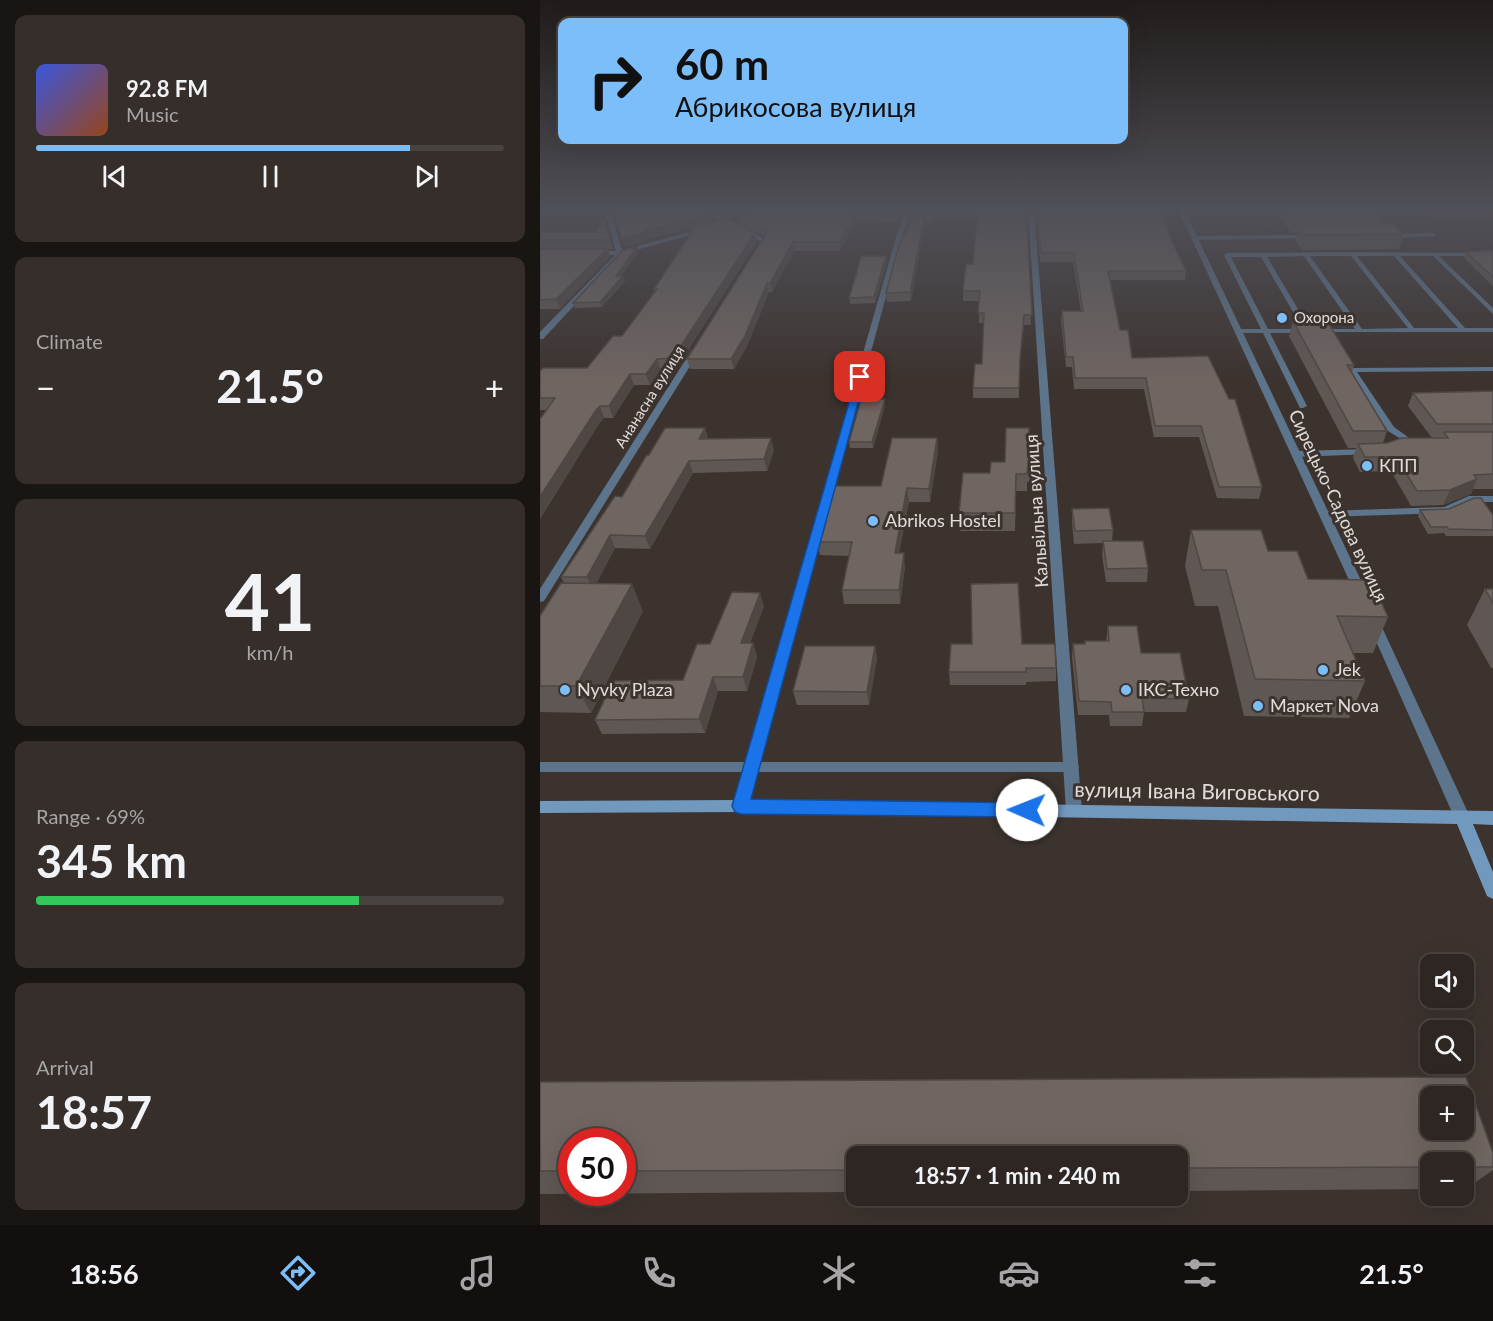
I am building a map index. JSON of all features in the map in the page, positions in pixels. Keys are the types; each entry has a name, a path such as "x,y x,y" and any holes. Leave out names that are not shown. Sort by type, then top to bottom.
{"main road":[{"name":"вулиця Івана Виговського","path":"540,807 741,806 1493,818"},
{"path":"1463,819 1493,891"}],"street":[{"path":"540,337 607,266"},
{"path":"741,806 895,266"},
{"name":"Кальвільна вулиця","path":"1035,266 1073,767 1074,811"},
{"name":"Сирецько-Садова вулиця","path":"1207,266 1364,600"},
{"name":"Ананасна вулиця","path":"540,598 702,340"},
{"name":"Сирецько-Садова вулиця","path":"1368,611 1463,819"}],"lane":[{"path":"1233,266 1303,406"},
{"path":"1270,266 1308,331"},
{"path":"1314,266 1360,331"},
{"path":"1362,266 1413,331"},
{"path":"1406,266 1464,331"},
{"path":"1446,266 1493,312"},
{"path":"1238,331 1493,330"},
{"path":"1419,442 1404,443 1391,429 1352,370 1493,369"},
{"path":"1296,454 1382,452"},
{"path":"1325,514 1446,510 1470,499 1493,499"},
{"path":"540,767 1073,767"}],"building":[{"path":"540,266 589,266 556,299 540,300"},
{"path":"608,266 623,266 616,276 623,276 600,302 573,303"},
{"path":"669,266 733,266 673,358 657,359 646,374 630,374 609,406 600,406 596,410 540,497 540,419 555,398 540,398 540,371 543,368 587,368 613,336 622,336 657,289 654,289"},
{"path":"745,266 779,266 770,283 767,283 745,336 731,359 687,359"},
{"path":"858,266 883,266 874,297 849,298"},
{"path":"893,266 915,266 910,292 886,293"},
{"path":"966,266 1029,266 1032,315 1024,315 1019,388 973,388 975,364 982,364 984,313 978,313 980,291 963,291"},
{"path":"1076,266 1184,266 1186,271 1108,271 1120,330 1128,330 1132,358 1208,356 1229,399 1235,399 1262,487 1219,487 1201,426 1155,426 1146,378 1075,378 1073,357 1066,357 1062,311 1083,311"},
{"path":"1481,266 1493,266 1493,277"},
{"path":"1293,321 1327,321 1354,365 1347,365 1387,431 1353,431"},
{"path":"1493,391 1493,424 1437,424 1413,393"},
{"path":"861,399 885,399 872,442 849,442"},
{"path":"665,428 705,428 699,439 771,438 764,459 689,461 645,536 610,535 587,577 561,577 615,496 622,497"},
{"path":"1006,428 1029,428 1030,465 1028,465 1027,474 1016,474 1015,513 959,513 963,473 990,473 991,462 1005,462"},
{"path":"1444,432 1493,432 1493,474 1474,475 1477,479 1450,490 1417,491 1396,457 1365,457 1358,444 1387,443 1401,438 1448,438"},
{"path":"892,438 937,438 929,489 907,488 895,553 904,553 899,590 842,590 852,542 817,542 832,486 881,486"},
{"path":"1474,498 1481,498 1493,515 1493,530 1431,527 1420,510 1449,509"},
{"path":"1109,508 1113,530 1075,531 1072,509"},
{"path":"1191,530 1261,530 1268,551 1297,551 1308,579 1371,580 1388,617 1337,616 1365,681 1255,679 1226,570 1202,570"},
{"path":"1103,541 1143,541 1148,568 1107,569"},
{"path":"561,583 632,584 576,686 540,686 540,616"},
{"path":"1018,583 1022,644 1055,644 1056,668 1026,668 1026,672 949,672 951,644 972,644 971,584"},
{"path":"1485,589 1493,589 1493,603"},
{"path":"732,592 760,593 741,643 753,643 743,677 713,677 699,719 595,720 613,681 683,680 697,644 710,644"},
{"path":"1108,626 1137,626 1141,653 1180,653 1189,699 1142,698 1144,712 1112,712 1111,702 1079,701 1073,644 1085,644 1085,641 1109,641"},
{"path":"805,646 875,646 867,692 793,691"},
{"path":"1466,1077 1469,1086 1420,1086 1420,1140 1474,1140 1474,1100 1493,1153 1493,1167 1474,1167 1474,1152 1420,1152 1420,1167 1188,1168 1188,1146 846,1146 846,1170 636,1171 636,1128 558,1128 558,1171 540,1171 540,1082"}],"place":[{"name":"Охорона","path":"1282,318"},
{"name":"КПП","path":"1367,466"},
{"name":"Abrikos Hostel","path":"873,521"},
{"name":"Jek","path":"1323,670"},
{"name":"Nyvky Plaza","path":"565,690"},
{"name":"ІКС-Техно","path":"1126,690"},
{"name":"Маркет Nova","path":"1258,706"}],"route":[{"path":"860,377 741,806 1027,810"}]}
